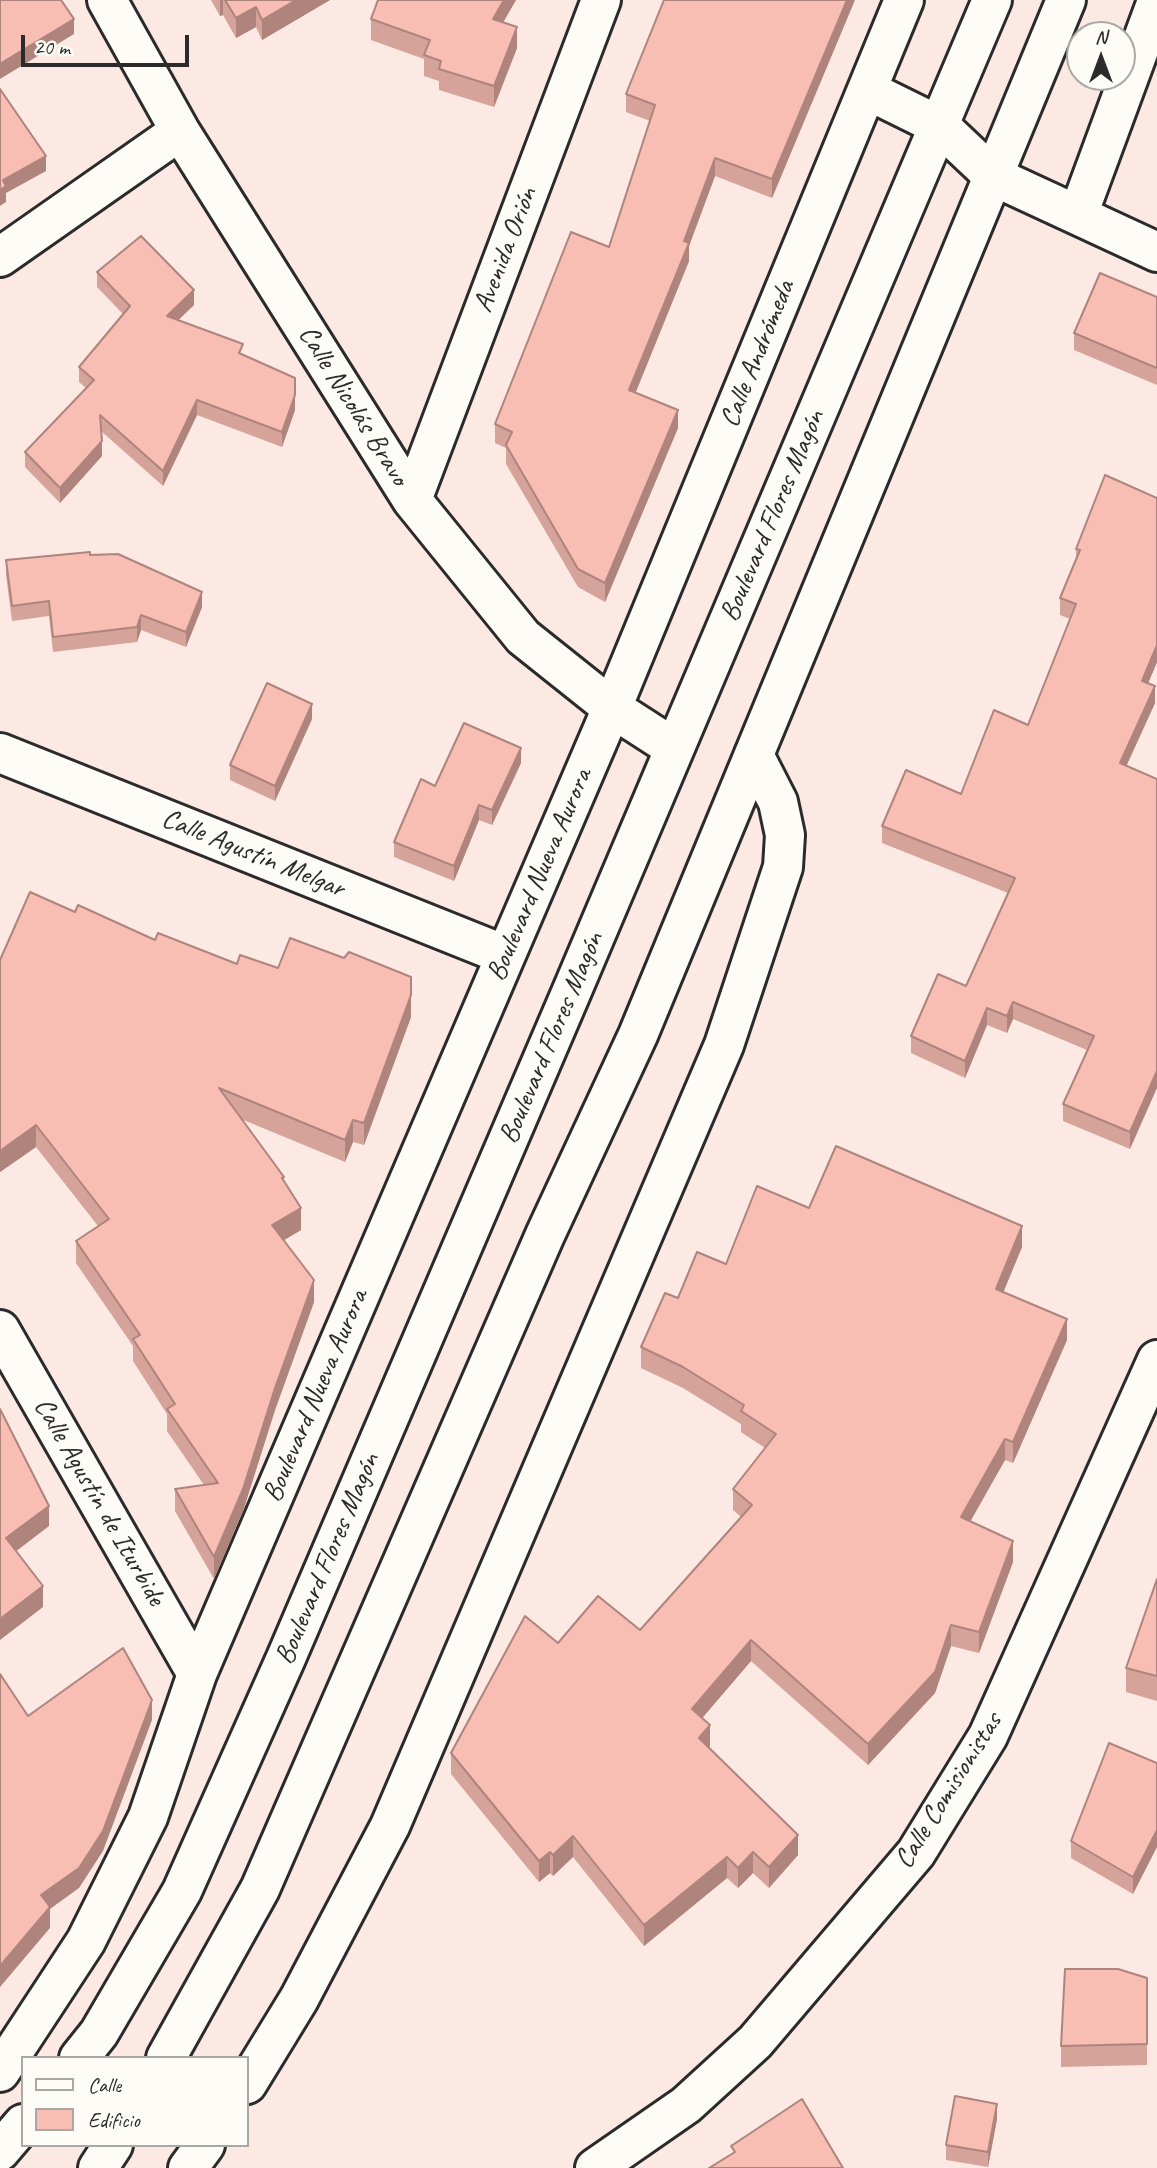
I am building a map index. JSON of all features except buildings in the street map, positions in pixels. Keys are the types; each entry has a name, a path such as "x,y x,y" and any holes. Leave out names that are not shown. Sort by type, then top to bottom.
{"street":[{"name":"Calle Nicolás Bravo","path":"107,0 180,131 412,500 523,637 612,708 674,748"},
{"name":"Avenida Orión","path":"412,500 601,0"},
{"name":"Calle Andrómeda","path":"612,708 904,0"},
{"name":"Boulevard Flores Magón","path":"81,2056 99,2033 182,1891 566,1006 992,0"},
{"path":"167,2056 260,1889 540,1248 638,1035 1066,0"},
{"path":"1079,215 1157,1"},
{"path":"867,90 940,126 993,176 1157,251"},
{"path":"0,257 180,131"},
{"name":"Boulevard Nueva Aurora","path":"0,2072 86,1941 148,1817 197,1674 612,708"},
{"name":"Calle Agustín Melgar","path":"0,753 505,955"},
{"path":"248,2082 299,1999 390,1826 724,1045 783,867 785,835 778,802 754,755"},
{"name":"Calle Agustín de Iturbide","path":"0,1330 197,1674"},
{"name":"Calle Comisionistas","path":"595,2168 686,2105 755,2042 916,1853 988,1736 1157,1360"},
{"path":"0,2151 21,2126"},
{"path":"98,2168 112,2147"},
{"path":"188,2168 204,2147"}]}
